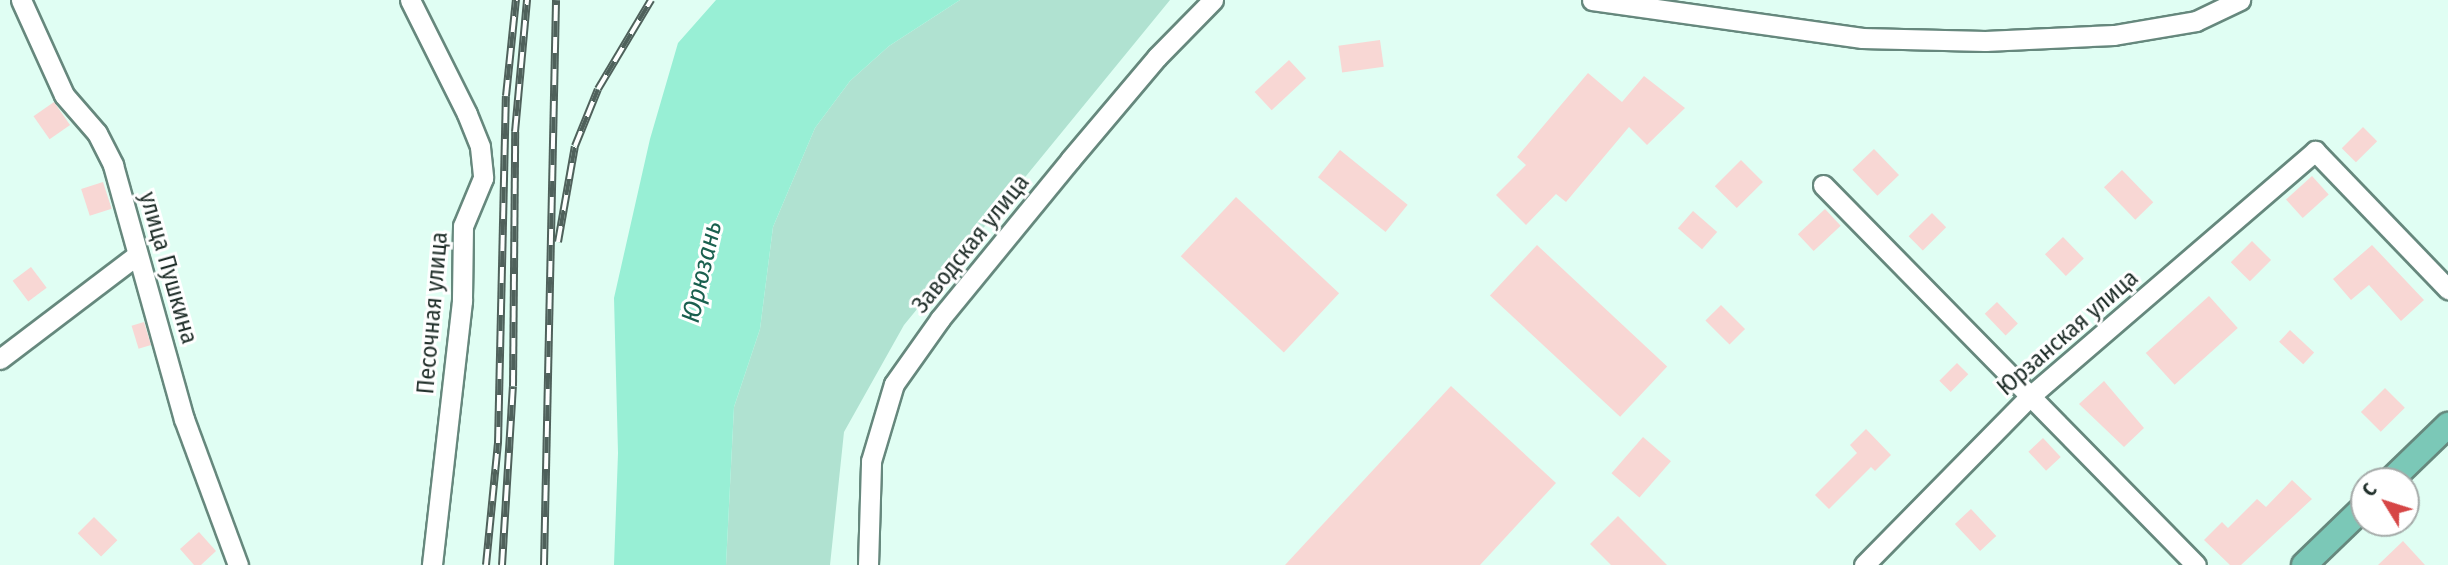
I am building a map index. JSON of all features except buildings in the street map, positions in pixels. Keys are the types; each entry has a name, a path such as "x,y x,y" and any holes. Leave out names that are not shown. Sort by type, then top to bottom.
{"main road":[{"path":"2404,467 2448,425"},
{"path":"2304,565 2350,521"}],"street":[{"name":"улица Пушкина","path":"21,0 64,95 97,133 113,165 184,419 238,565"},
{"name":"Песочная улица","path":"410,0 467,114 480,147 483,177 463,226 463,301 432,565"},
{"name":"Заводская улица","path":"868,565 871,461 894,384 940,319 1062,171 1157,57 1213,0"},
{"path":"1592,0 1862,38 1985,41 2155,28 2196,21 2240,0"},
{"name":"Юрзанская улица","path":"1864,565 2028,398 2315,151 2448,289"},
{"path":"1823,185 2028,398 2196,565"},
{"path":"0,359 137,255"}],"shaded area":[{"path":"960,0 1170,0 904,325 844,432 830,565 726,565 734,407 760,329 773,227 815,128 850,81 889,46"}],"water":[{"name":"Юрюзань","path":"716,0 960,0 889,46 850,81 815,128 773,227 760,329 734,407 726,565 614,565 618,453 614,298 650,139 678,43"}],"railway":[{"path":"486,565 498,443 506,96 516,0"},
{"path":"502,565 513,386 515,132 527,0"},
{"path":"544,565 556,0"},
{"path":"558,242 575,146 598,89 651,0"}]}
